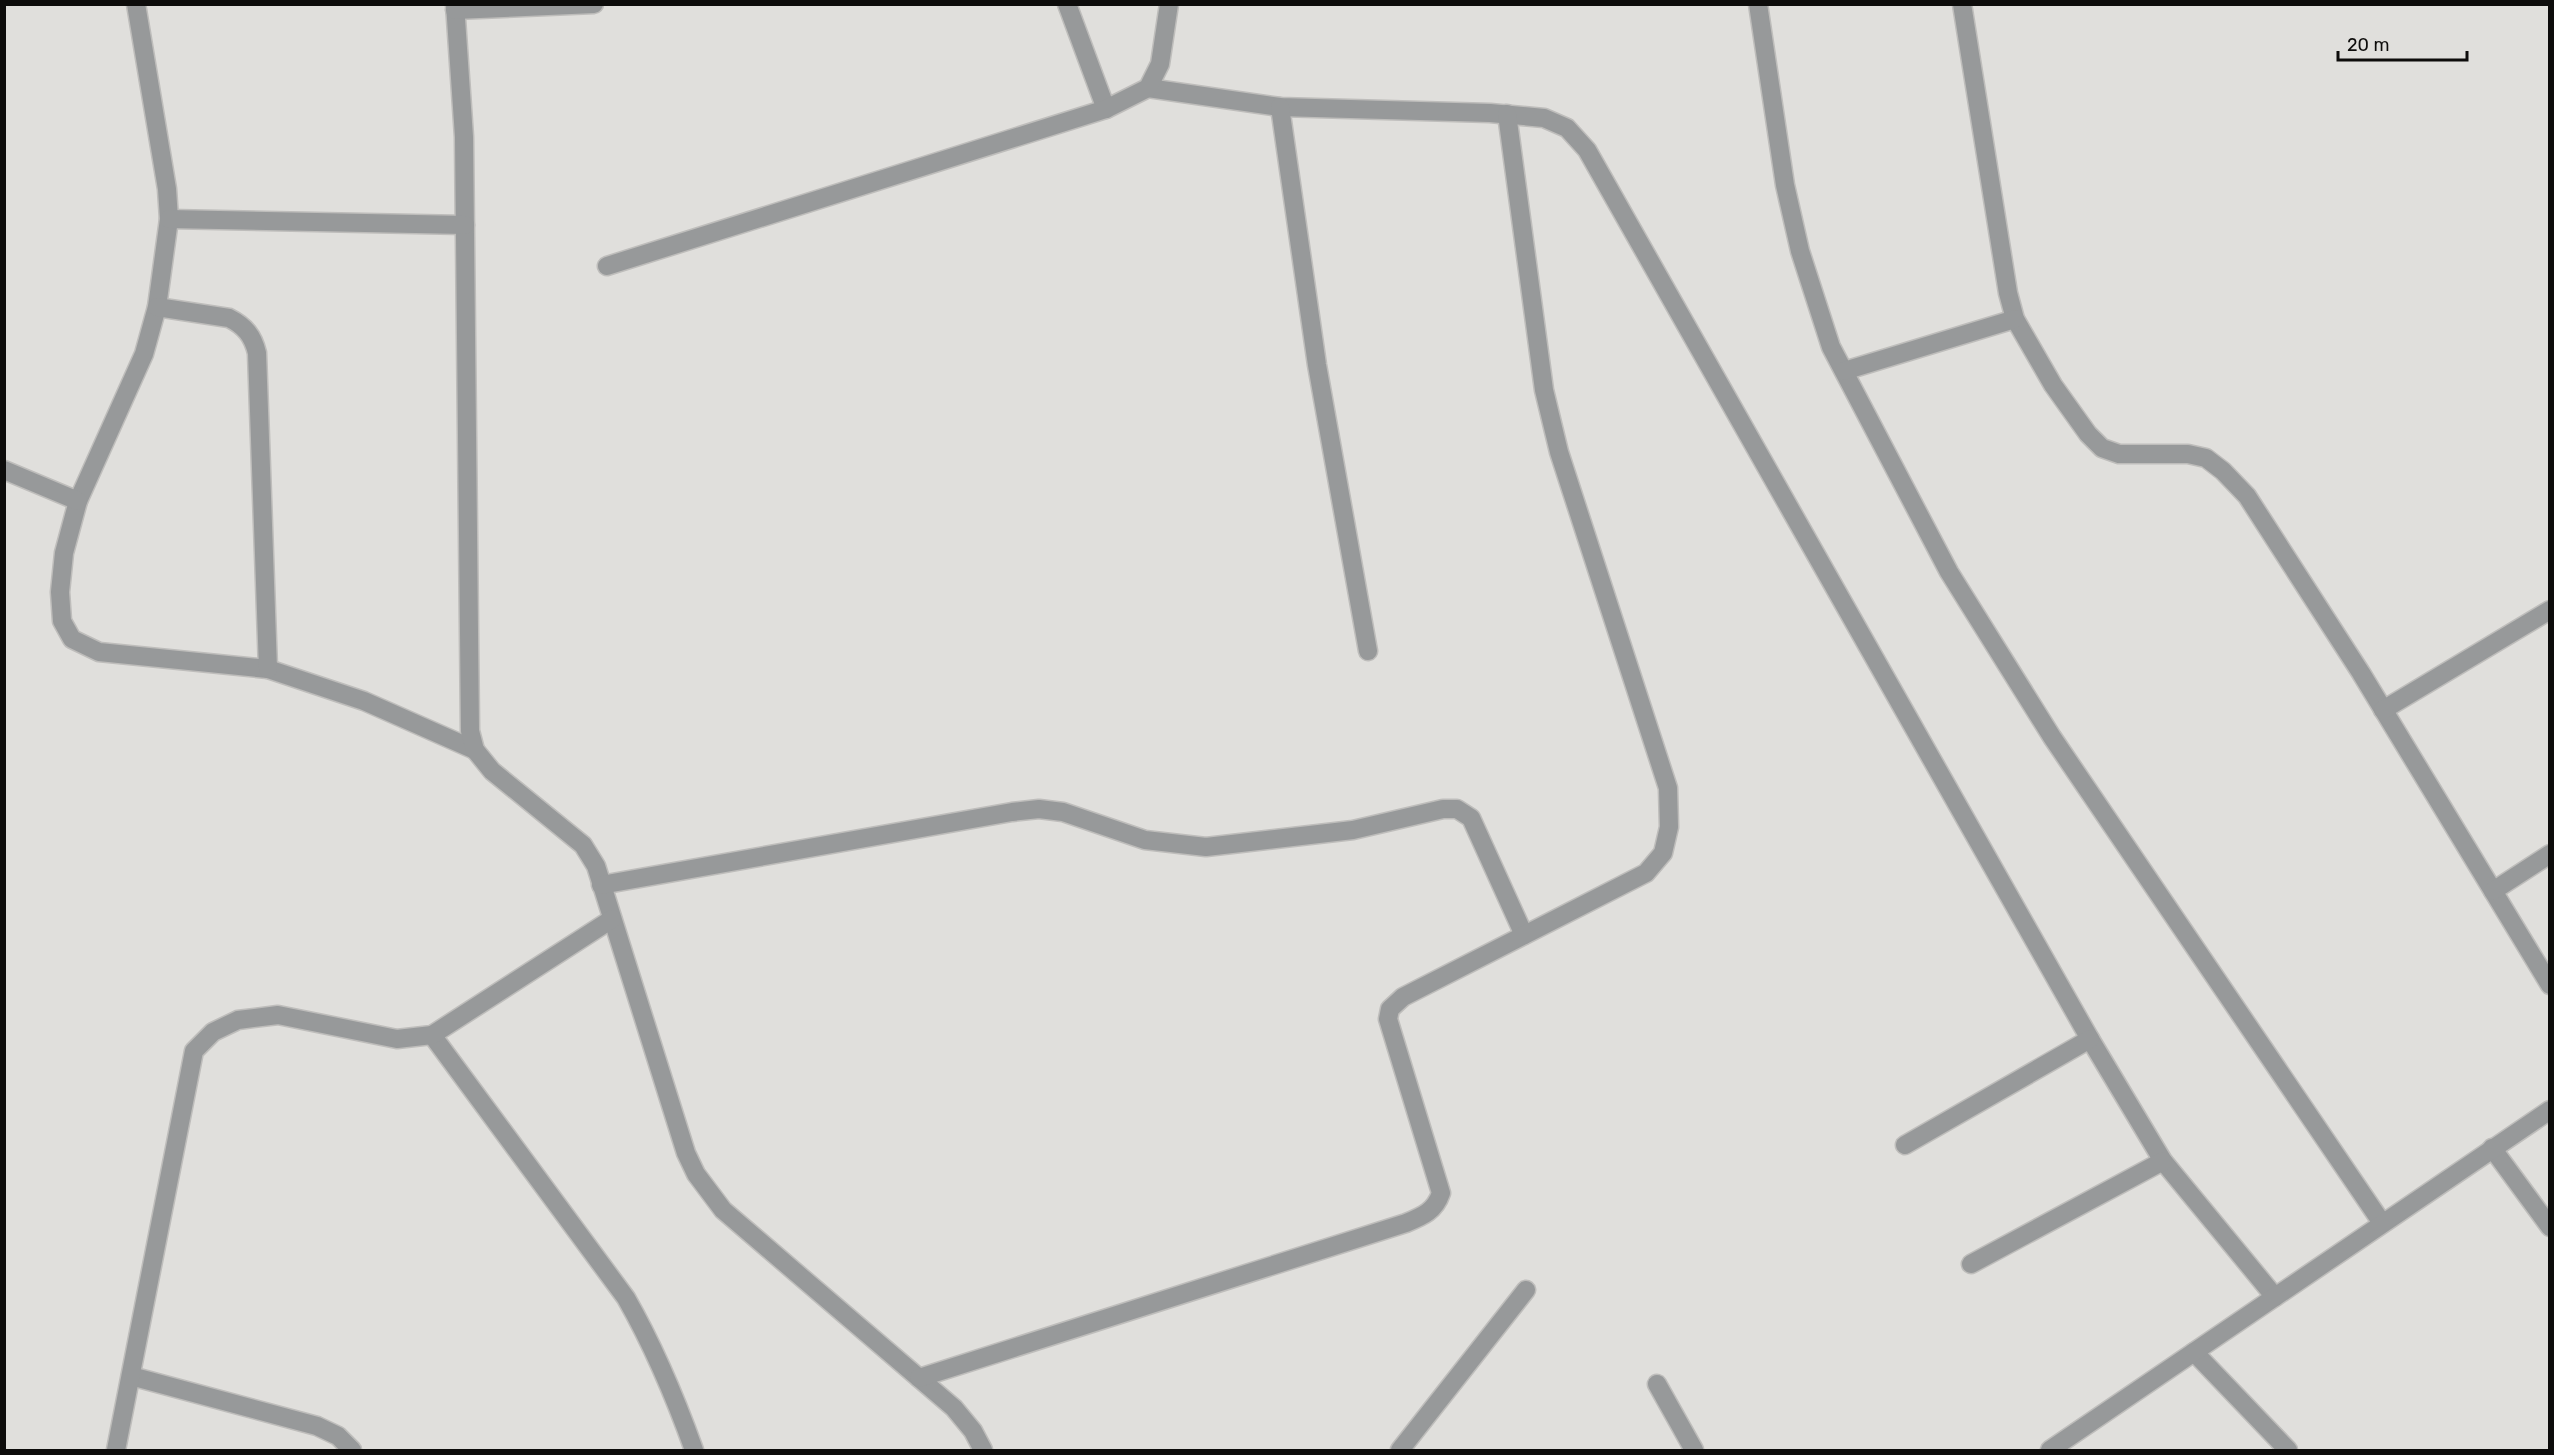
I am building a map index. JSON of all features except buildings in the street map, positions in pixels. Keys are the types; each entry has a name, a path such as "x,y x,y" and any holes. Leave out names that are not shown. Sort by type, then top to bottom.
{"street":[{"path":"136,4 167,189 169,219 158,307 144,354 78,501 64,553 60,592 62,621 72,639 99,652 268,669 364,701 475,750"},
{"path":"594,4 455,7 464,137 470,731 475,750 492,771 583,845 596,866 686,1153 696,1174 723,1210 954,1408 973,1431 983,1450"},
{"path":"1067,4 1106,109"},
{"path":"1148,88 1160,64 1169,4"},
{"path":"1758,4 1785,184 1800,251 1831,347 1949,572 2052,737 2382,1223"},
{"path":"1962,4 2008,293 2015,319 2053,385 2088,434 2102,448 2119,454 2188,453 2206,458 2223,471 2247,496 2310,592 2550,985"},
{"path":"607,266 1106,109 1148,88 1280,107 1507,114 1544,118 1568,128 1587,150 2090,1039 2163,1161 2275,1297"},
{"path":"1280,107 1317,365 1368,651"},
{"path":"919,1378 1406,1223 1428,1213 1437,1205 1441,1193 1388,1019 1390,1009 1403,997 1646,873 1663,853 1669,827 1668,788 1559,452 1544,390 1507,114"},
{"path":"169,219 465,225"},
{"path":"158,307 229,318 239,323 255,342 268,669"},
{"path":"1844,371 2015,319"},
{"path":"4,470 78,501"},
{"path":"2383,710 2550,610"},
{"path":"602,885 1039,809 1063,812 1145,840 1206,847 1353,830 1443,809 1457,809 1471,818 1524,935"},
{"path":"2493,891 2550,854"},
{"path":"116,1450 194,1051 213,1032 238,1020 278,1015 397,1039 432,1035 612,919"},
{"path":"432,1035 626,1298 661,1364 694,1450"},
{"path":"1905,1145 2090,1039"},
{"path":"2050,1450 2550,1110"},
{"path":"2492,1148 2550,1227"},
{"path":"1971,1264 2163,1161"},
{"path":"1400,1450 1526,1290"},
{"path":"2193,1352 2288,1450"},
{"path":"131,1376 317,1426 338,1436 352,1450"},
{"path":"1658,1384 1694,1450"}]}
